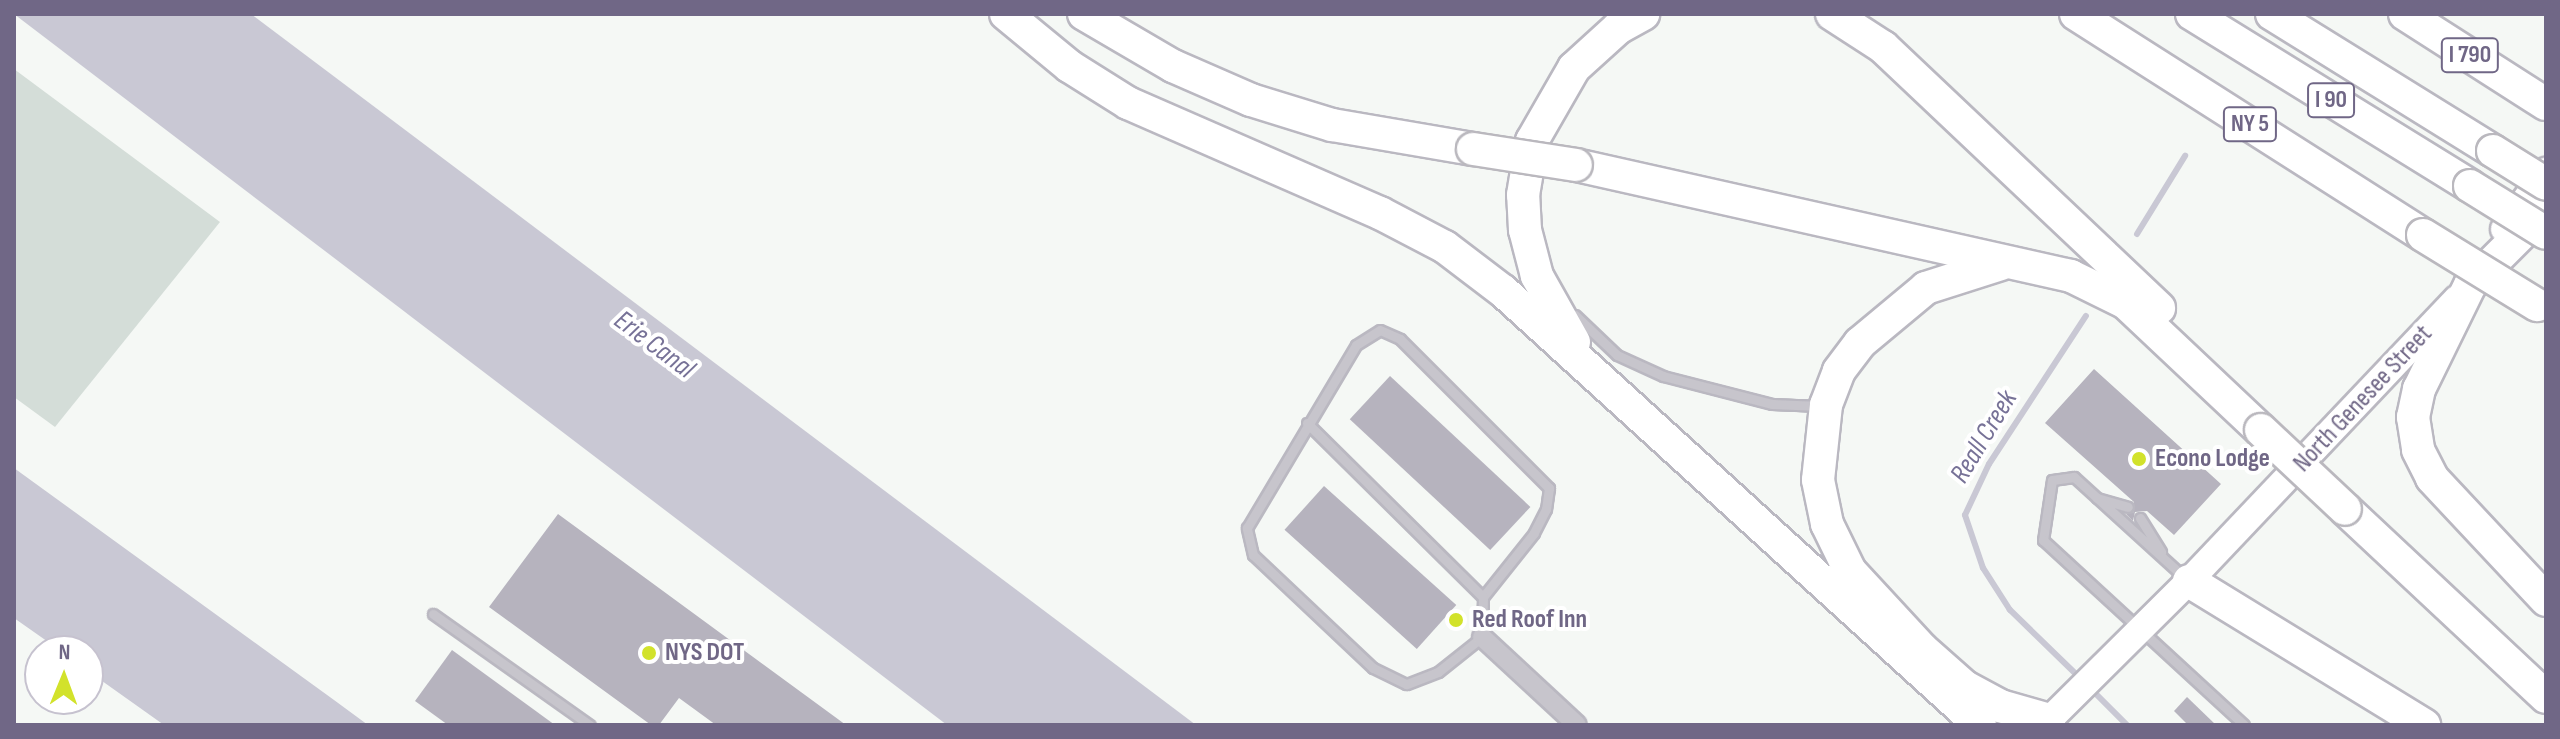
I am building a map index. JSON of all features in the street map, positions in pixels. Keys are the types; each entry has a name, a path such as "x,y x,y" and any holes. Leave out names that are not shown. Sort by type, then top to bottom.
{"highway":[{"path":"1006,14 1069,66 1128,103 1380,213 1445,247 1503,291 1928,682 1980,725"},
{"path":"1084,14 1173,66 1251,100 1332,125 1576,165 2071,276 2126,303 2267,422"},
{"path":"1600,381 1556,315 1537,276 1525,230 1523,195 1532,141 1546,111 1574,68 1618,28 1643,14"},
{"path":"1832,14 1883,47 2349,500 2546,697"},
{"name":"NY 5","path":"2076,14 2541,308"},
{"name":"I 90","path":"2192,14 2546,233"},
{"name":"I 90","path":"2272,14 2546,184"},
{"name":"I 790","path":"2405,14 2541,100"},
{"name":"North Genesee Street","path":"2470,285 2546,209"},
{"path":"2006,263 1926,288 1890,312 1839,371 1826,405 1818,480 1827,524 1850,571 1965,687 2000,706 2054,718"},
{"path":"2470,285 2419,389 2413,417 2418,450 2448,497 2546,600"},
{"path":"2349,500 2546,673"},
{"path":"2189,581 2424,725"},
{"path":"1928,682 1949,725"}],"main road":[{"path":"2446,311 2546,171"},
{"name":"North Genesee Street","path":"2054,718 2189,581 2470,285"}],"street":[{"path":"1482,637 1577,725"}],"lane":[{"path":"1525,230 1547,276 1581,323 1617,355 1663,376 1772,404 1826,405"},
{"path":"1380,330 1400,339 1549,488 1546,509 1510,567 1483,597 1482,637 1420,681 1392,680 1253,555 1247,528 1255,509 1356,345 1380,330"},
{"path":"1307,423 1483,597"},
{"path":"2189,581 2074,477 2052,480 2043,540 2244,725"},
{"path":"2097,498 2128,507"},
{"path":"2140,518 2164,558"},
{"path":"433,614 590,725"}],"shaded area":[{"path":"14,69 220,222 55,427 14,397"}],"water":[{"name":"Erie Canal","path":"14,14 251,14 1196,725 947,725"},
{"path":"14,468 368,725 164,725 104,682 104,635 38,635 14,618"}],"building":[{"name":"Econo Lodge","path":"2094,369 2221,484 2174,535 2147,511 2135,512 2133,521 2126,514 2134,512 2134,502 2045,423"},
{"path":"1390,376 1530,507 1490,550 1350,419"},
{"path":"1324,486 1456,605 1417,649 1285,530"},
{"name":"NYS DOT","path":"558,514 846,725 716,725 679,698 659,725 651,725 489,607"},
{"path":"452,650 555,725 448,725 415,701"},
{"path":"2187,697 2216,725 2188,725 2174,711"}],"waterway":[{"name":"Reall Creek","path":"2137,234 2185,156"},
{"name":"Reall Creek","path":"2080,678 2010,610 1983,568 1965,515 1989,464 2086,316"},
{"name":"Reall Creek","path":"2091,689 2127,725"}],"place":[{"name":"Econo Lodge","path":"2139,459"},
{"name":"Red Roof Inn","path":"1456,620"},
{"name":"NYS DOT","path":"649,653"}]}
